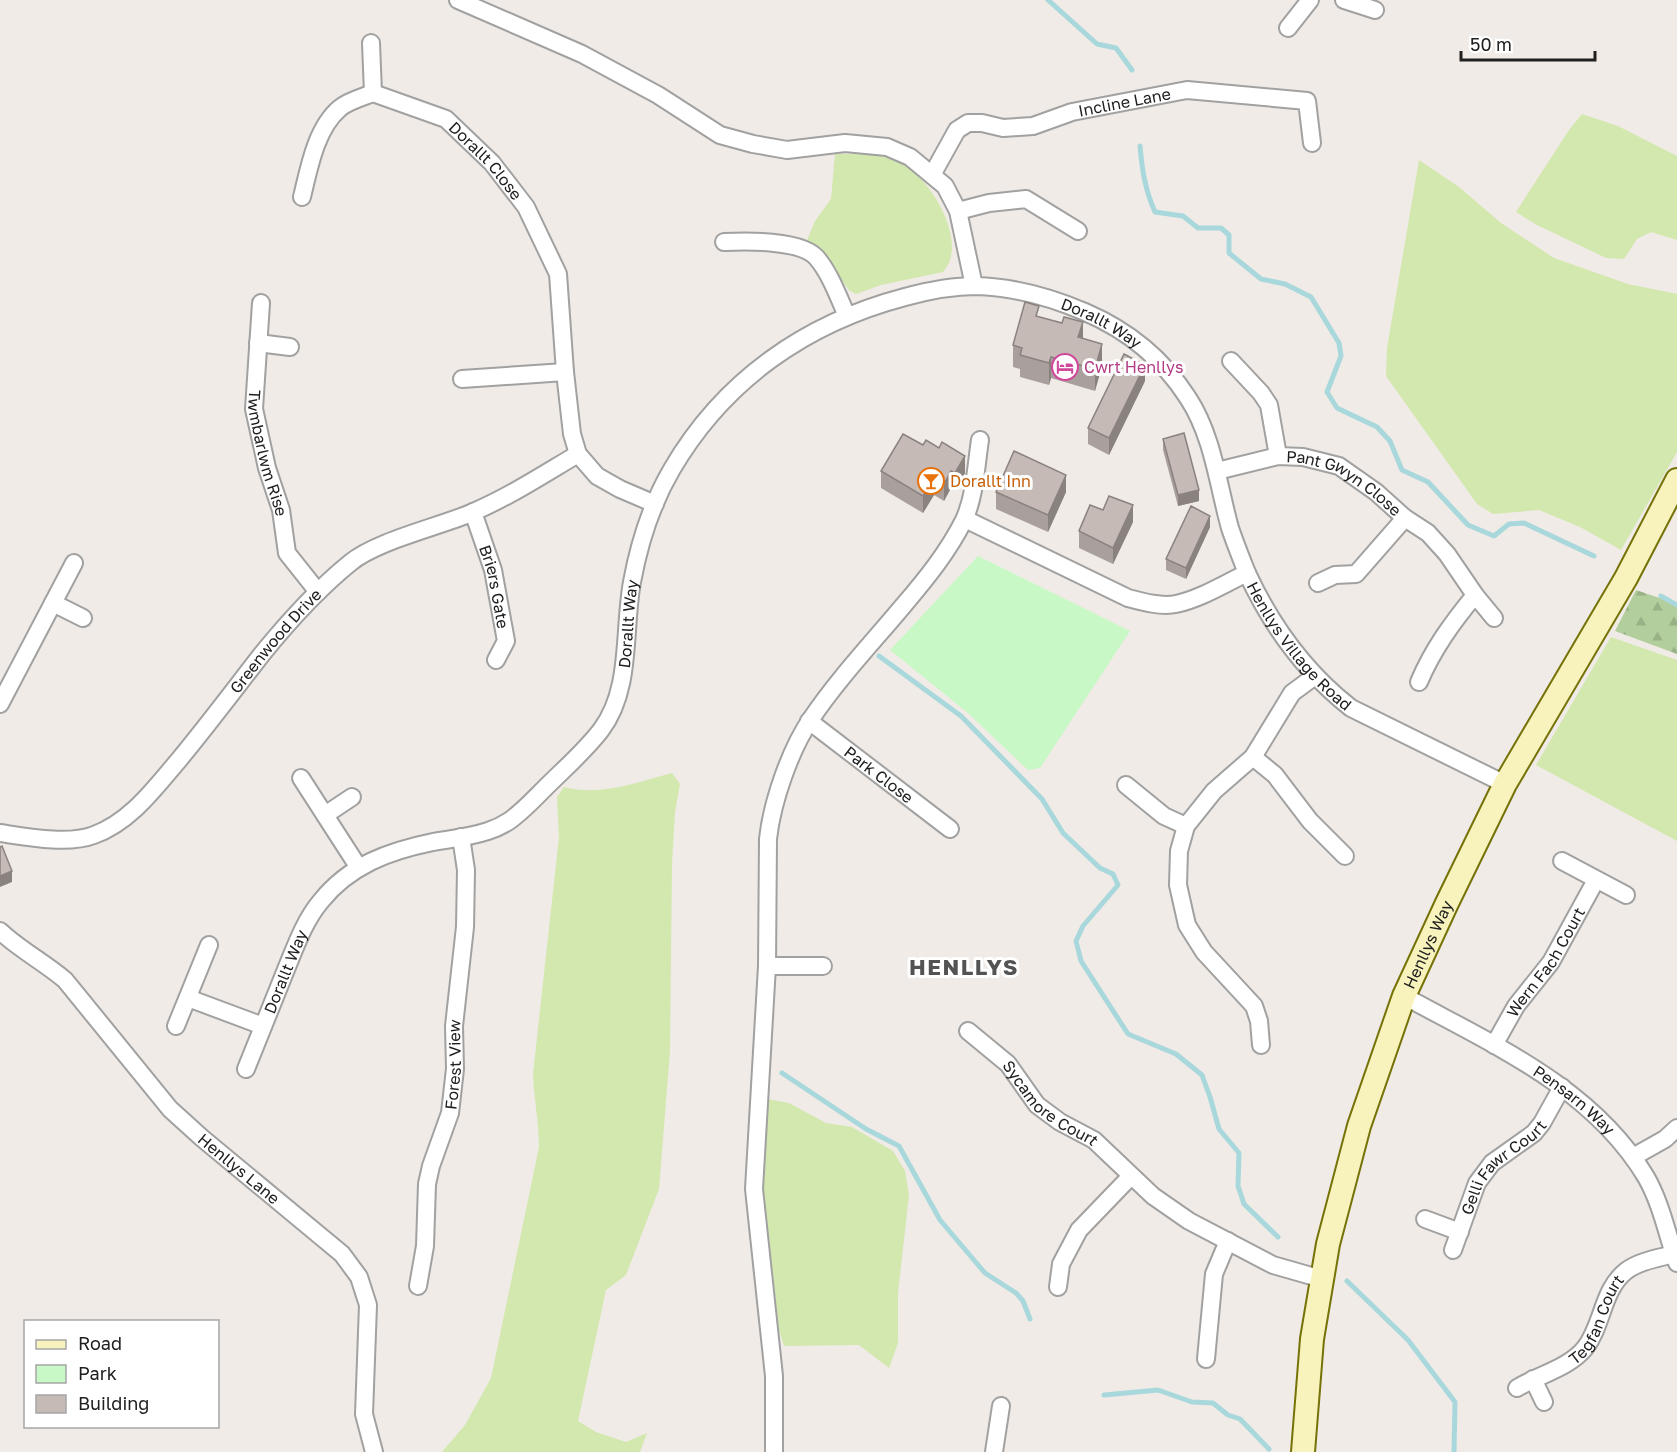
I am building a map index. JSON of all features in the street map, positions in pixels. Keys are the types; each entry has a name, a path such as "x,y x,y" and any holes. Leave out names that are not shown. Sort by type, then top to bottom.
{"street":[{"path":"458,0 582,54 658,95 720,135 787,150 845,143 887,147 910,157 945,186 958,211 974,286"},
{"path":"1288,28 1310,0"},
{"path":"1344,0 1376,10"},
{"path":"302,197 310,165 324,127 340,107 373,93 371,43"},
{"name":"Incline Lane","path":"932,175 957,130 968,123 982,123 1003,128 1033,126 1072,112 1187,90 1306,101 1312,143"},
{"name":"Dorallt Close","path":"373,93 446,119 492,163 526,207 558,274 565,372 572,434 578,454 597,476 655,504"},
{"path":"958,211 988,203 1026,199 1078,231"},
{"path":"724,242 755,241 787,244 814,255 830,278 847,316"},
{"name":"Dorallt Way","path":"246,1069 303,928 320,902 337,884 359,868 387,853 486,832 509,821 603,728 617,698 625,663 632,584 644,536 655,504 670,472 689,442 734,388 767,361 812,332 883,302 923,292 974,286 1016,290 1056,299 1100,319 1139,342 1190,400 1205,434 1217,471 1231,530 1247,573"},
{"name":"Twmbarlwm Rise","path":"261,303 254,409 267,468 281,510 287,554 318,592"},
{"path":"258,343 290,347"},
{"name":"Pant Gwyn Close","path":"1231,361 1269,405 1278,456"},
{"path":"462,379 565,372"},
{"path":"774,1452 774,1376 754,1189 767,966 770,818 792,758 809,721 941,561 965,519 973,491 980,440"},
{"name":"Greenwood Drive","path":"0,833 63,839 92,836 111,828 134,810 163,779 212,721 264,652 318,592 352,561 384,545 473,512 578,454"},
{"name":"Pant Gwyn Close","path":"1217,471 1278,456 1303,457 1339,466 1376,492 1405,518 1428,533 1447,554 1494,618"},
{"name":"Henllys Way","path":"1303,1452 1312,1339 1328,1244 1359,1126 1404,996 1505,784 1626,578 1677,480"},
{"name":"Briers Gate","path":"473,512 494,570 506,641 496,660"},
{"name":"Pant Gwyn Close","path":"1318,583 1335,575 1356,574 1405,518"},
{"name":"Henllys Village Road","path":"965,519 1128,598 1150,603 1174,605 1197,597 1247,573 1261,604 1290,647 1329,691 1351,708 1505,784"},
{"path":"0,704 74,563"},
{"path":"1419,682 1429,658 1450,625 1475,595"},
{"path":"53,603 83,618"},
{"path":"1261,1045 1259,1021 1254,1006 1204,952 1187,925 1178,885 1179,851 1186,826 1214,792 1253,757 1292,693 1315,676"},
{"name":"Park Close","path":"809,721 950,829"},
{"path":"1253,757 1275,775 1310,821 1344,856"},
{"path":"302,778 359,868"},
{"path":"1125,785 1164,816 1186,826"},
{"path":"325,815 352,797"},
{"name":"Forest View","path":"418,1286 425,1246 427,1184 450,1113 455,1069 454,1026 465,927 466,870 461,837"},
{"path":"1562,861 1626,895"},
{"name":"Wern Fach Court","path":"1494,1045 1516,1006 1551,962 1596,880"},
{"name":"Henllys Lane","path":"0,931 16,947 44,962 65,980 178,1116 342,1254 359,1277 368,1305 364,1414 374,1452"},
{"path":"176,1026 209,945"},
{"path":"767,966 823,966"},
{"name":"Pensarn Way","path":"1404,996 1494,1045 1562,1087 1590,1108 1612,1130 1646,1178 1657,1201 1675,1258"},
{"name":"Dorallt Way","path":"188,998 263,1026"},
{"name":"Sycamore Court","path":"968,1031 1008,1064 1037,1105 1060,1122 1094,1140 1153,1196 1189,1221 1273,1265 1322,1279"},
{"name":"Gelli Fawr Court","path":"1453,1250 1482,1176 1492,1162 1534,1133 1562,1087"},
{"path":"1633,1157 1665,1139 1677,1128"},
{"path":"1058,1287 1061,1264 1079,1230 1131,1176"},
{"path":"1425,1219 1460,1232"},
{"path":"1206,1359 1214,1274 1227,1241"},
{"name":"Tegfan Court","path":"1517,1388 1573,1360 1584,1349 1599,1321 1610,1291 1627,1271 1641,1264 1675,1258"},
{"path":"1533,1379 1544,1402"},
{"path":"994,1452 1001,1407"}],"green space":[{"path":"1582,114 1618,126 1677,156 1677,240 1651,232 1637,239 1624,259 1606,258 1537,225 1516,212 1569,130"},
{"path":"835,154 871,154 891,158 916,174 927,186 937,200 950,231 952,246 950,260 943,272 881,285 856,294 849,290 821,253 806,243 815,221 831,199"},
{"path":"1419,160 1459,187 1501,223 1554,258 1628,284 1677,294 1677,452 1621,550 1580,527 1539,510 1493,514 1477,504 1386,376 1387,348"},
{"path":"978,556 1130,631 1040,768 1028,770 968,713 890,650"},
{"path":"1636,590 1677,604 1677,654 1615,631"},
{"path":"1611,637 1677,660 1677,841 1536,765"},
{"path":"672,773 680,784 675,812 672,864 670,1051 659,1189 626,1275 606,1290 578,1421 596,1432 626,1442 647,1433 640,1452 442,1452 465,1425 491,1378 539,1147 533,1074 559,837 557,797 564,787 577,790 605,789"},
{"path":"767,1099 789,1103 826,1123 852,1127 893,1151 905,1171 909,1195 898,1293 898,1343 889,1368 859,1345 784,1346 779,1330 763,1184"}],"building":[{"path":"1025,302 1039,306 1036,316 1062,323 1064,317 1083,322 1078,337 1102,344 1095,369 1051,357 1049,363 1020,355 1022,348 1013,345"},
{"path":"1124,354 1145,365 1109,438 1088,428"},
{"path":"1184,433 1199,490 1178,495 1163,439"},
{"path":"903,434 923,445 926,440 939,448 942,442 965,456 955,473 951,471 944,484 934,478 923,496 881,471"},
{"path":"1014,451 1066,475 1048,515 996,492"},
{"path":"1109,496 1133,505 1113,548 1079,531 1090,505 1103,510"},
{"path":"1191,506 1210,516 1186,568 1166,559"},
{"path":"2,846 12,871 0,876 0,847"}],"waterway":[{"path":"1048,0 1097,44 1116,48 1132,70"},
{"path":"1140,146 1144,179 1155,212 1183,216 1198,228 1221,228 1229,235 1229,253 1261,279 1285,284 1311,297 1339,343 1341,356 1327,392 1337,408 1377,427 1390,441 1402,470 1428,482 1468,525 1494,536 1509,524 1524,523 1594,556"},
{"path":"1661,596 1677,605"},
{"path":"879,656 961,716 1042,799 1063,833 1100,868 1113,874 1118,885 1083,926 1076,941 1081,961 1128,1034 1176,1054 1202,1075 1219,1129 1239,1153 1238,1186 1244,1204 1278,1237"},
{"path":"782,1073 866,1129 899,1146 940,1220 985,1273 1016,1293 1023,1301 1030,1319"},
{"path":"1347,1281 1408,1340 1455,1402 1454,1452"},
{"path":"1104,1395 1158,1390 1192,1402 1213,1403 1228,1415 1240,1419 1269,1449"}],"place":[{"name":"Cwrt Henllys","path":"1065,367"},
{"name":"Dorallt Inn","path":"931,481"}],"district":[{"name":"HENLLYS","path":"964,967"}]}
